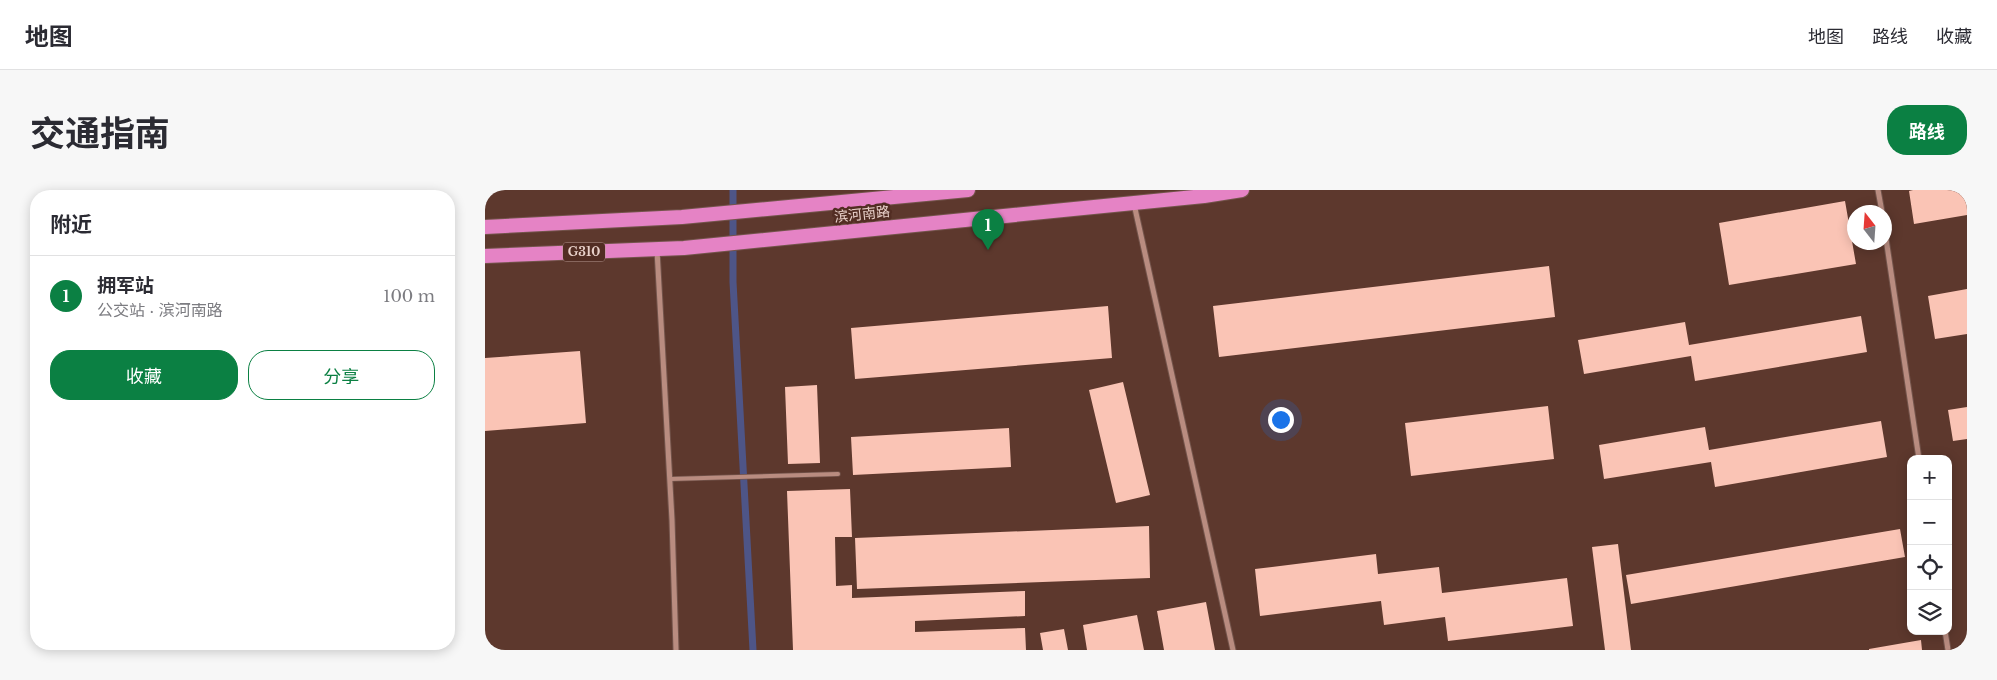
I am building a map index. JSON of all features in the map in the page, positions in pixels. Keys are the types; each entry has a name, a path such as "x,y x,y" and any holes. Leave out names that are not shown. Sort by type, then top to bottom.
{"highway":[{"name":"滨河南路","path":"485,226 682,217 968,190"},
{"name":"滨河南路","path":"485,256 684,248 1133,203 1242,190"}],"street":[{"path":"1878,190 1880,205"},
{"path":"1133,203 1233,650"},
{"path":"657,249 670,479 676,650"},
{"path":"1888,250 1918,455"},
{"path":"1946,635 1948,650"}],"lane":[{"path":"670,479 838,474"}],"building":[{"path":"1967,190 1967,215 1914,224 1909,191"},
{"path":"1845,201 1847,212 1847,250 1854,250 1856,264 1729,285 1719,223"},
{"path":"1549,266 1555,317 1219,357 1213,306"},
{"path":"1967,289 1967,334 1935,339 1928,296"},
{"path":"1108,306 1112,358 855,379 851,328"},
{"path":"1861,316 1867,352 1695,381 1691,356 1584,374 1578,340 1685,322 1689,345"},
{"path":"580,351 586,423 485,431 485,358"},
{"path":"1123,382 1150,495 1116,503 1089,390"},
{"path":"817,385 820,463 788,464 785,387"},
{"path":"1548,406 1554,459 1411,476 1405,423"},
{"path":"1967,407 1967,439 1953,441 1948,410"},
{"path":"1881,421 1887,457 1715,487 1711,462 1604,479 1599,445 1705,427 1709,450"},
{"path":"1009,428 1011,467 853,475 851,437"},
{"path":"850,489 852,537 835,537 836,586 852,585 852,598 1025,591 1025,616 915,621 915,632 1025,628 1026,650 793,650 787,491"},
{"path":"1149,526 1150,578 857,589 855,538"},
{"path":"1900,529 1905,557 1631,604 1626,575"},
{"path":"1618,544 1631,650 1605,650 1592,547"},
{"path":"1376,554 1378,574 1439,567 1442,593 1567,578 1573,626 1448,641 1445,617 1384,625 1381,601 1260,616 1255,569"},
{"path":"1206,602 1215,650 1164,650 1157,611"},
{"path":"1137,615 1144,650 1087,650 1083,625"},
{"path":"1064,629 1068,650 1043,650 1040,633"},
{"path":"1921,640 1922,650 1869,650 1869,649"}],"waterway":[{"path":"733,190 733,282 753,650"}],"place":[{"name":"拥军站","path":"988,250"}]}
